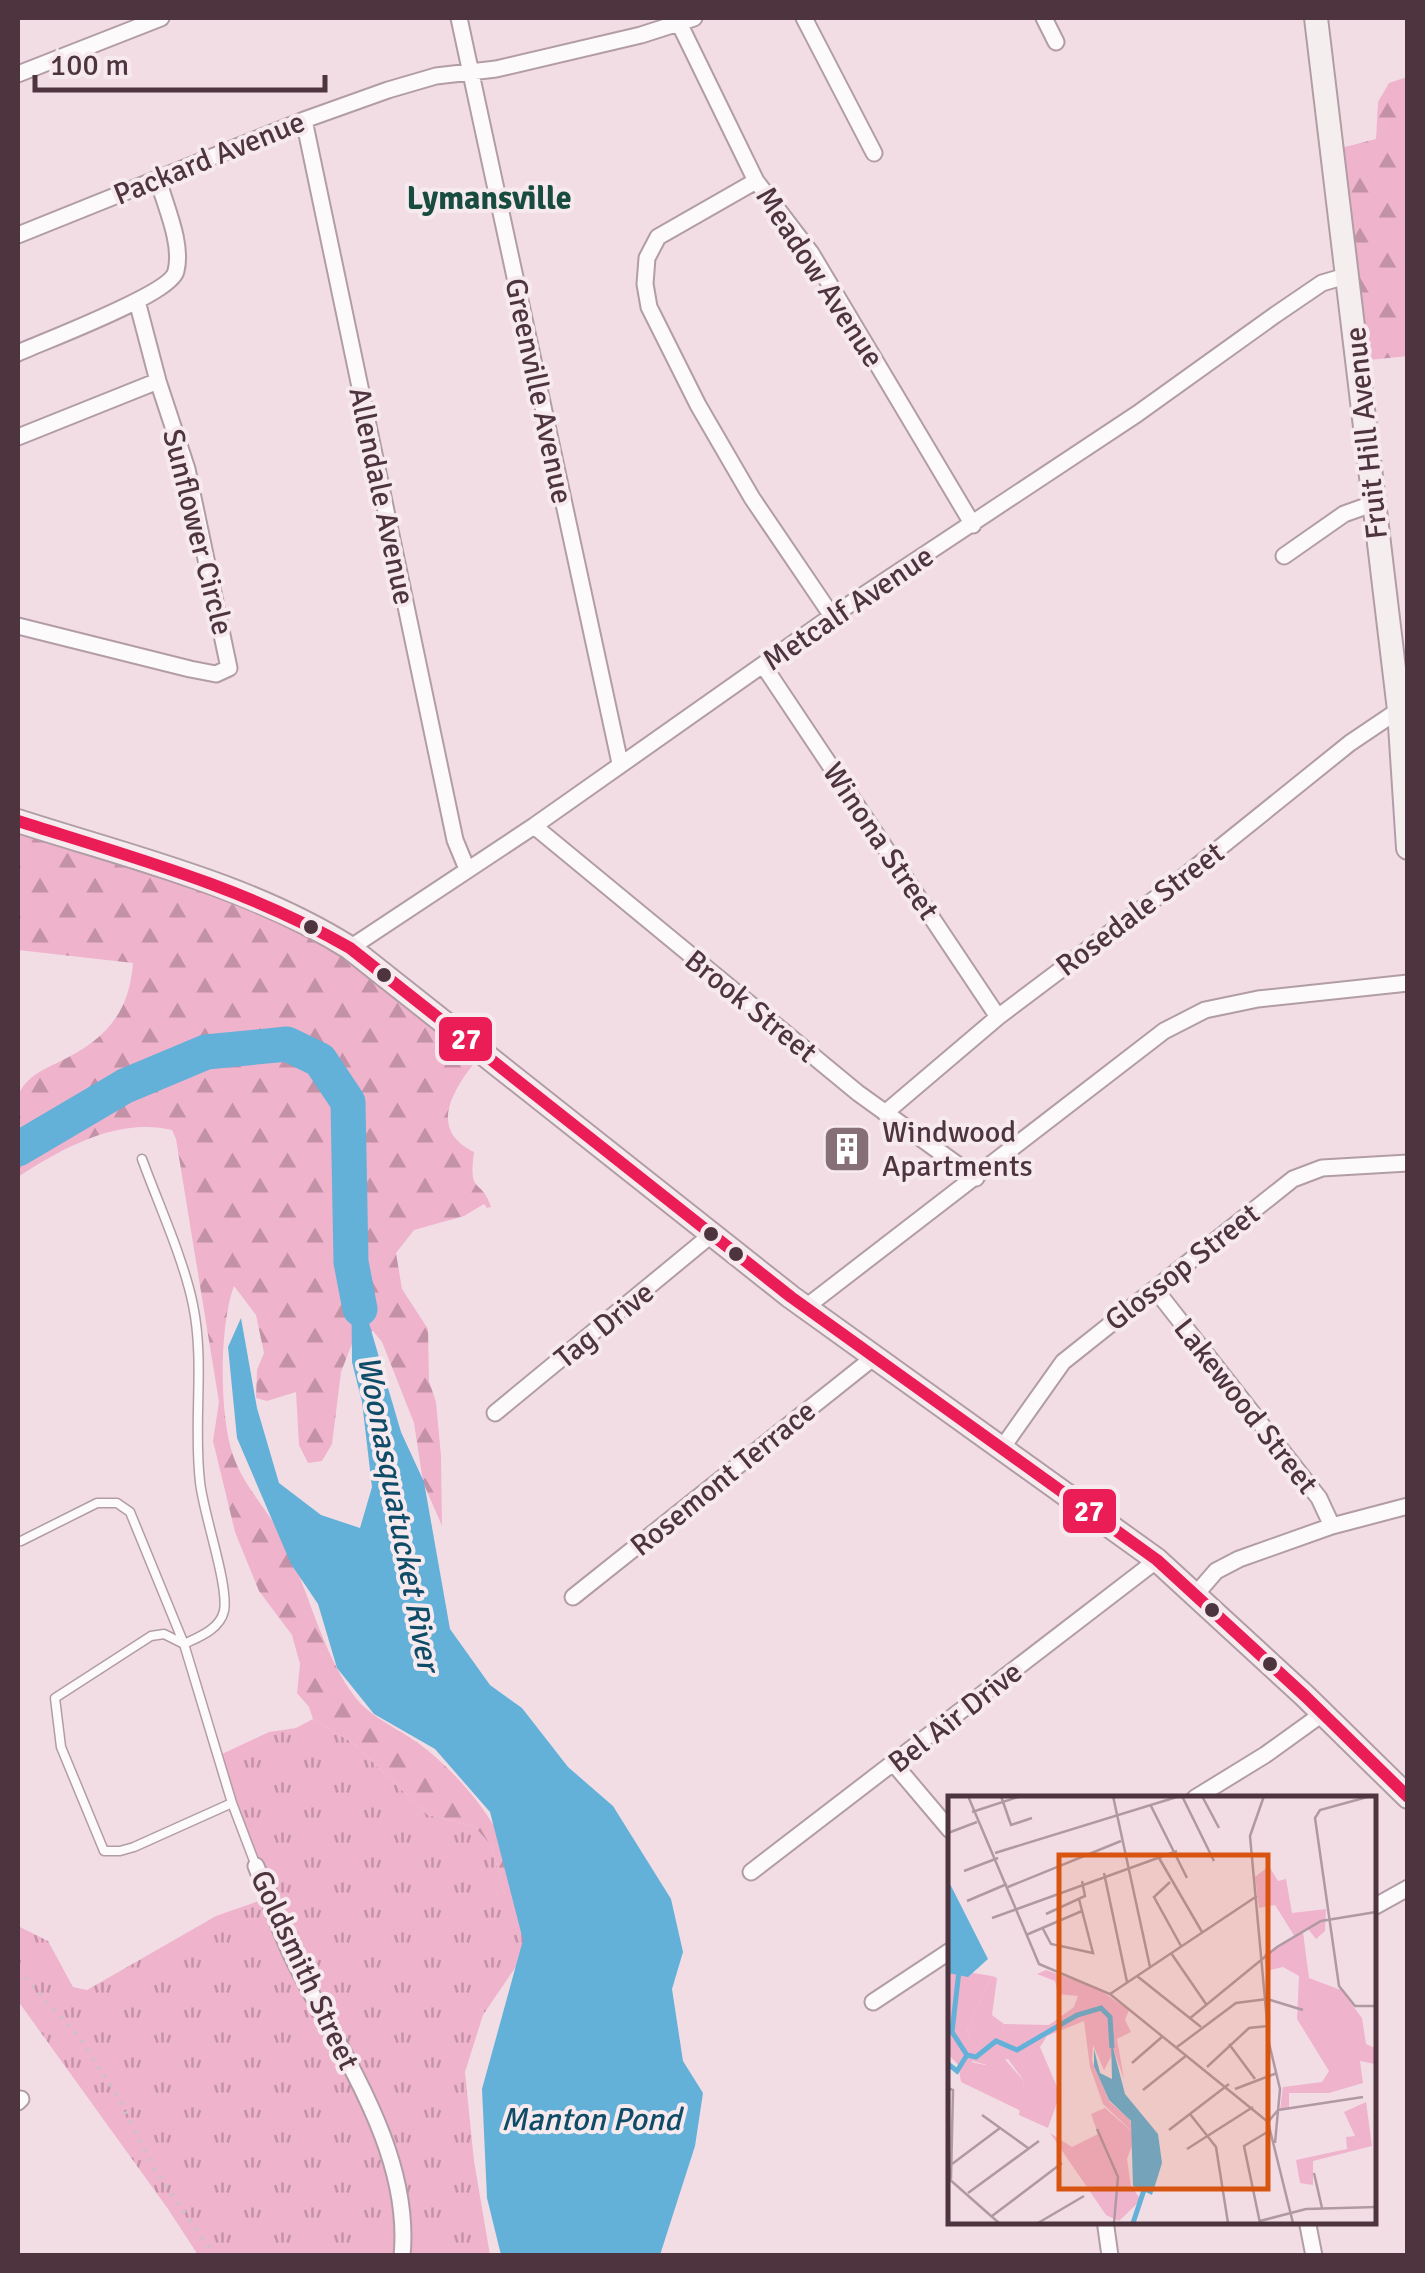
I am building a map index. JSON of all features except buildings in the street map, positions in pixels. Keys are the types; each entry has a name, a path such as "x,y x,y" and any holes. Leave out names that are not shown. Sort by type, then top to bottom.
{"street":[{"path":"18,74 160,18"},
{"name":"Greenville Avenue","path":"458,18 620,764"},
{"path":"804,18 874,153"},
{"path":"1044,18 1056,42"},
{"name":"Fruit Hill Avenue","path":"1316,18 1349,275 1372,504 1399,630 1408,848"},
{"name":"Packard Avenue","path":"18,235 388,90 436,76 514,65 686,20"},
{"name":"Meadow Avenue","path":"686,20 756,181 811,253 973,524"},
{"name":"Allendale Avenue","path":"304,120 451,820 467,870"},
{"path":"18,353 163,288 174,279 178,267 176,244 158,179"},
{"path":"756,181 658,237 647,258 650,307 698,405 752,498 832,616"},
{"name":"Metcalf Avenue","path":"350,948 534,826 832,616 1322,284 1349,275"},
{"name":"Sunflower Circle","path":"18,626 203,672 216,674 229,668 186,469 137,300"},
{"path":"18,437 158,381"},
{"path":"1284,556 1344,514 1372,504"},
{"name":"Winona Street","path":"763,665 998,1016"},
{"name":"Rosedale Street","path":"886,1113 998,1016 1176,884 1403,701"},
{"path":"18,820 253,898 350,948 711,1235 873,1358 1157,1560 1197,1593 1408,1798"},
{"name":"Brook Street","path":"534,826 886,1113 976,1178"},
{"path":"806,1307 1164,1032 1206,1010 1258,1000 1408,983"},
{"name":"Glossop Street","path":"1002,1448 1063,1362 1293,1180 1322,1168 1408,1163"},
{"name":"Tag Drive","path":"495,1413 711,1235"},
{"name":"Lakewood Street","path":"1155,1289 1318,1498 1332,1526"},
{"name":"Rosemont Terrace","path":"573,1598 873,1358"},
{"path":"1197,1593 1216,1571 1239,1559 1332,1526 1408,1506"},
{"name":"Bel Air Drive","path":"751,1872 1157,1560"},
{"path":"1197,1796 1266,1755 1322,1714"},
{"path":"894,1764 948,1828"},
{"name":"Goldsmith Street","path":"256,1866 297,1968 349,2064 376,2124 400,2194 402,2256"},
{"path":"1375,1906 1408,1888"},
{"path":"873,2002 948,1951"},
{"path":"1105,2223 1110,2256"},
{"path":"1308,2223 1314,2256"}],"lane":[{"path":"142,1159 193,1304 199,1356 196,1397 200,1483 224,1612 211,1630 184,1644 164,1634 151,1636 54,1698 62,1747 104,1850 134,1847 232,1803"},
{"name":"Goldsmith Street","path":"21,1541 97,1503 117,1503 130,1512 184,1644 232,1803 256,1866"}],"path":[{"path":"18,1970 78,2036 117,2095 153,2167 215,2256"}],"green space":[{"path":"1407,77 1408,356 1359,361 1337,149 1376,139 1378,102 1389,83"},
{"path":"18,825 202,883 355,957 479,1057 454,1093 448,1119 459,1142 474,1152 474,1181 491,1207 484,1204 464,1216 414,1230 396,1253 402,1289 428,1329 429,1381 436,1402 441,1456 442,1526 423,1482 414,1423 382,1342 373,1331 355,1336 341,1372 332,1444 322,1461 308,1463 299,1445 296,1392 267,1401 256,1398 257,1370 264,1353 256,1315 234,1286 223,1347 223,1397 234,1458 285,1542 319,1628 350,1691 378,1718 426,1749 475,1799 511,1861 519,1906 505,1894 491,1845 474,1826 428,1815 353,1743 313,1719 297,1693 300,1664 292,1635 259,1591 235,1532 213,1441 219,1402 172,1130 131,1128 90,1138 18,1177 16,1119 20,1091 36,1074 88,1046 111,1025 126,998 133,963 18,950"},
{"path":"313,1719 353,1743 428,1815 474,1826 491,1845 505,1894 527,1909 523,1956 483,2015 465,2072 474,2161 490,2255 198,2255 18,2001 18,1926 48,1941 73,1987 87,1990 216,1916 267,1898 218,1762 220,1755 269,1732 296,1728"}],"water":[{"name":"Manton Pond","path":"351,1262 401,1432 424,1482 450,1629 490,1685 522,1708 568,1767 613,1806 671,1899 683,1952 672,1989 683,2061 703,2093 695,2146 660,2255 501,2255 487,2198 482,2089 523,1940 490,1812 435,1749 374,1714 337,1668 318,1604 291,1564 237,1438 228,1347 241,1318 257,1408 279,1483 321,1515 360,1528 372,1487 362,1402 352,1362"}],"waterway":[{"name":"Woonasquatucket River","path":"18,1149 125,1086 206,1052 287,1044 320,1060 348,1102 351,1262 360,1309"}],"transit line":[{"name":"27","path":"18,821 229,891 350,948 791,1297 1157,1560 1408,1797"}],"place":[{"name":"Windwood Apartments","path":"847,1149"}],"district":[{"name":"Lymansville","path":"489,198"}]}
